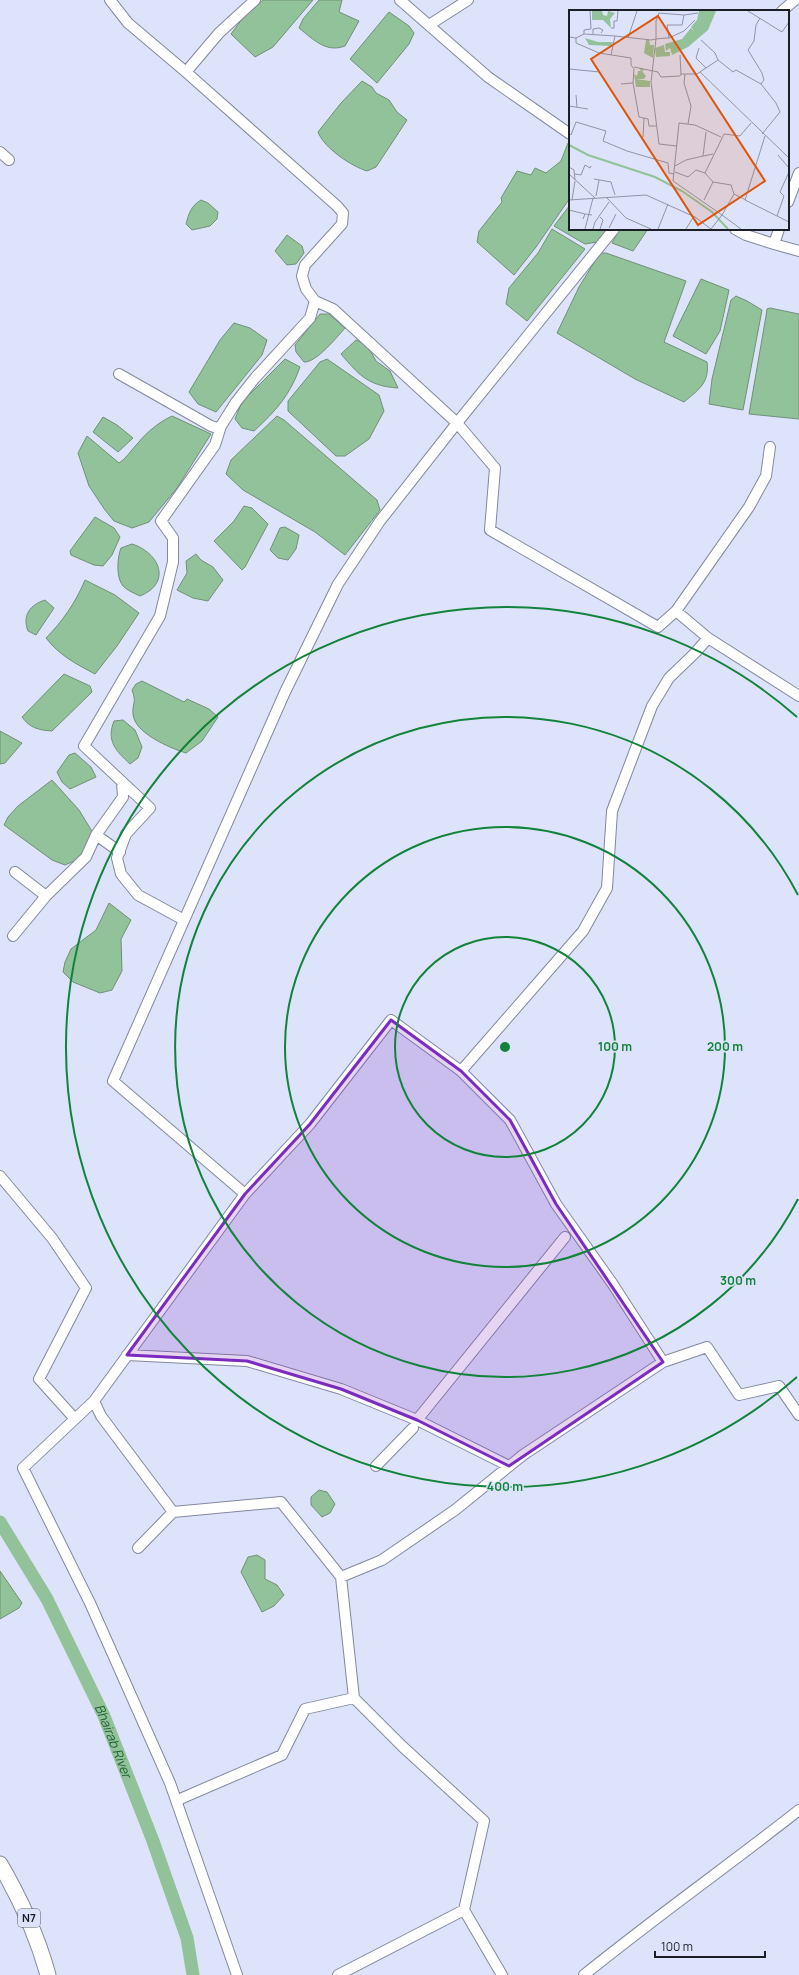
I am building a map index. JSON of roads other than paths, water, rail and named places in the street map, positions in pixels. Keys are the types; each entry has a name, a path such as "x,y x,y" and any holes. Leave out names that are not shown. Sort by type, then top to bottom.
{"highway":[{"name":"N7","path":"3,1874 34,1930 45,1974"}],"street":[{"path":"110,0 128,23 186,72 343,213 342,224 305,265 302,276 306,289 315,301 333,309 456,423 495,468 490,530 658,627 676,611 750,507 766,476 770,447"},
{"path":"186,72 219,33 255,0"},
{"path":"400,0 488,77 569,133"},
{"path":"429,25 468,0"},
{"path":"783,10 795,0"},
{"path":"0,152 9,160"},
{"path":"789,199 799,173"},
{"path":"245,1194 113,1081 285,692 338,584 380,521 456,423 613,230"},
{"path":"737,230 746,235 799,251"},
{"path":"774,244 779,230"},
{"path":"184,920 138,895 121,874 117,858 126,834 150,808 84,746 160,616 173,562 173,538 161,521 212,450 221,426 236,402 255,378 310,318 315,301"},
{"path":"118,374 211,426 217,428 221,426"},
{"path":"676,611 708,638 799,696"},
{"path":"461,1071 586,925 607,888 612,811 652,706 669,678 708,638"},
{"path":"13,936 46,896 86,857 96,835 123,797 122,782"},
{"path":"96,835 120,852"},
{"path":"15,872 46,896"},
{"path":"237,1975 170,1783 90,1603 22,1468 94,1401 245,1194 310,1124 391,1020 461,1071 510,1120 556,1204 612,1283 663,1362"},
{"path":"0,1176 52,1238 86,1288 39,1379 75,1419"},
{"path":"376,1466 415,1424 565,1237"},
{"path":"341,1577 382,1560 455,1510 523,1455 663,1362 707,1347 739,1395 779,1386 799,1414"},
{"path":"127,1355 246,1361 341,1389 509,1466"},
{"path":"94,1401 101,1416 173,1512"},
{"path":"138,1548 173,1512 281,1502 341,1577 354,1698 403,1747 484,1821 464,1910 502,1975"},
{"path":"180,1799 282,1755 305,1709 354,1698"},
{"path":"584,1975 617,1948 799,1810"},
{"path":"338,1975 464,1910"}],"waterway":[{"name":"Bhairab River","path":"0,1522 47,1599 104,1716 153,1841 187,1938 193,1975"}]}
